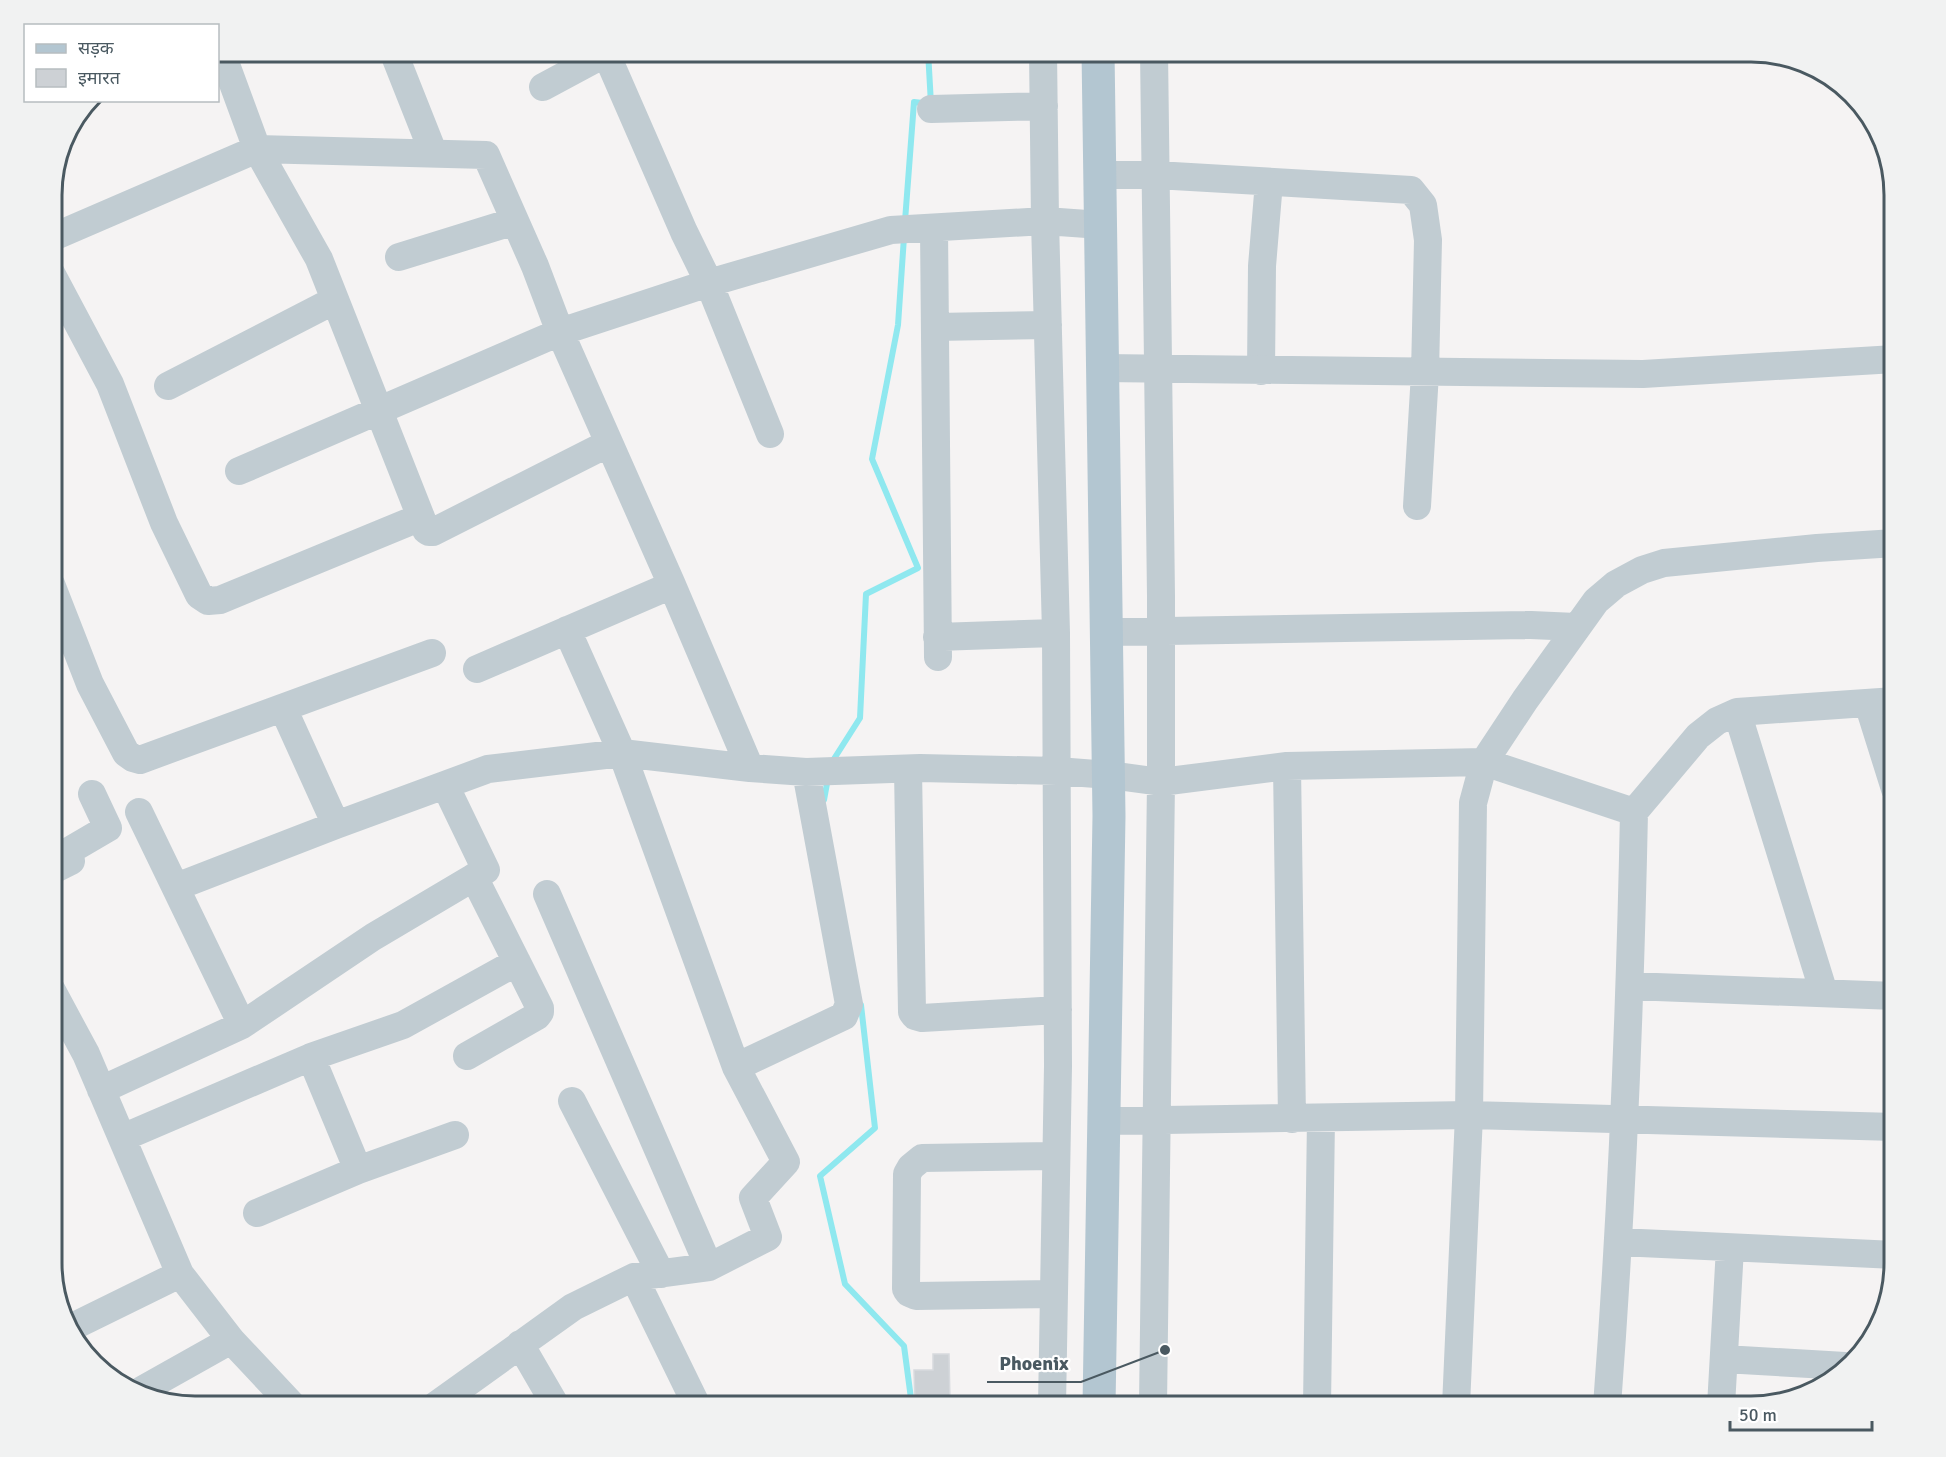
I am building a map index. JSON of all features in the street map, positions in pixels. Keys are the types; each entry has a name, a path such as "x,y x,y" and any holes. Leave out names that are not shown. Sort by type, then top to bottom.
{"main road":[{"path":"1098,62 1109,775 1099,1396"}],"street":[{"path":"224,62 256,149 319,259 426,530 433,532 609,443"},
{"path":"397,62 433,152"},
{"path":"543,87 589,62"},
{"path":"611,62 708,283 770,434"},
{"path":"1043,62 1057,771 1058,1010 1052,1396"},
{"path":"1153,1396 1161,782 1154,62"},
{"path":"931,109 1044,106"},
{"path":"62,233 256,149 486,155 560,332 750,768"},
{"path":"1100,175 1156,175 1411,190 1423,205 1428,240 1425,373 1417,506"},
{"path":"1261,370 1262,266 1269,182"},
{"path":"399,257 515,221"},
{"path":"239,471 560,332 708,283 912,229 1045,221 1101,225"},
{"path":"912,229 935,327 938,647 1056,633"},
{"path":"62,294 110,384 164,523 199,595 208,601 220,600 421,518"},
{"path":"168,386 335,300"},
{"path":"935,327 1048,325"},
{"path":"1103,368 1643,374 1884,360"},
{"path":"1456,1396 1469,1115 1473,803 1484,762 1576,627 1596,601 1616,584 1642,570 1664,563 1884,544"},
{"path":"477,669 672,585"},
{"path":"62,612 90,684 126,753 140,760 432,653"},
{"path":"1106,632 1531,625 1576,627"},
{"path":"449,1396 573,1307 648,1275 709,1267 768,1237 753,1198 786,1162 736,1067 622,753 567,630"},
{"path":"1608,1396 1619,1242 1630,986 1634,812 1698,736 1717,721 1737,712 1882,702"},
{"path":"283,708 336,825"},
{"path":"1737,712 1824,993"},
{"path":"176,887 488,769 622,753 806,772 908,769 1057,771 1161,782 1287,766 1484,762 1634,812"},
{"path":"1287,766 1292,1119"},
{"path":"908,769 912,1012 915,1016 922,1018 1058,1010"},
{"path":"736,1067 844,1016 849,1004 806,772"},
{"path":"101,1090 242,1025 373,937 486,870 445,785"},
{"path":"62,866 71,861 67,852 108,828 92,794"},
{"path":"140,812 242,1025"},
{"path":"467,1056 540,1012 474,877"},
{"path":"547,894 709,1267"},
{"path":"122,1138 311,1058 403,1025 517,962"},
{"path":"1630,986 1884,996"},
{"path":"62,1009 86,1054 180,1274 231,1340 284,1396"},
{"path":"311,1058 358,1170"},
{"path":"573,1101 648,1275 693,1396"},
{"path":"1103,1121 1469,1115 1884,1126"},
{"path":"1317,1396 1321,1118"},
{"path":"257,1213 358,1170 454,1135"},
{"path":"1054,1294 916,1296 906,1289 906,1231 907,1174 910,1167 922,1158 1056,1156"},
{"path":"1619,1242 1884,1255"},
{"path":"1722,1396 1730,1248"},
{"path":"77,1325 180,1274"},
{"path":"148,1387 231,1340"},
{"path":"520,1344 550,1396"},
{"path":"1724,1359 1835,1365"}],"building":[{"path":"933,1354 949,1354 950,1396 915,1396 914,1370 933,1370"}],"waterway":[{"path":"905,221 914,102 931,104 929,62"},
{"path":"832,762 860,718 866,594 918,568 872,459 898,325 904,237"},
{"path":"824,800 828,778"},
{"path":"861,1005 875,1128 820,1176 845,1284 904,1346 911,1396"}],"place":[{"name":"Phoenix","path":"1165,1350"}]}
